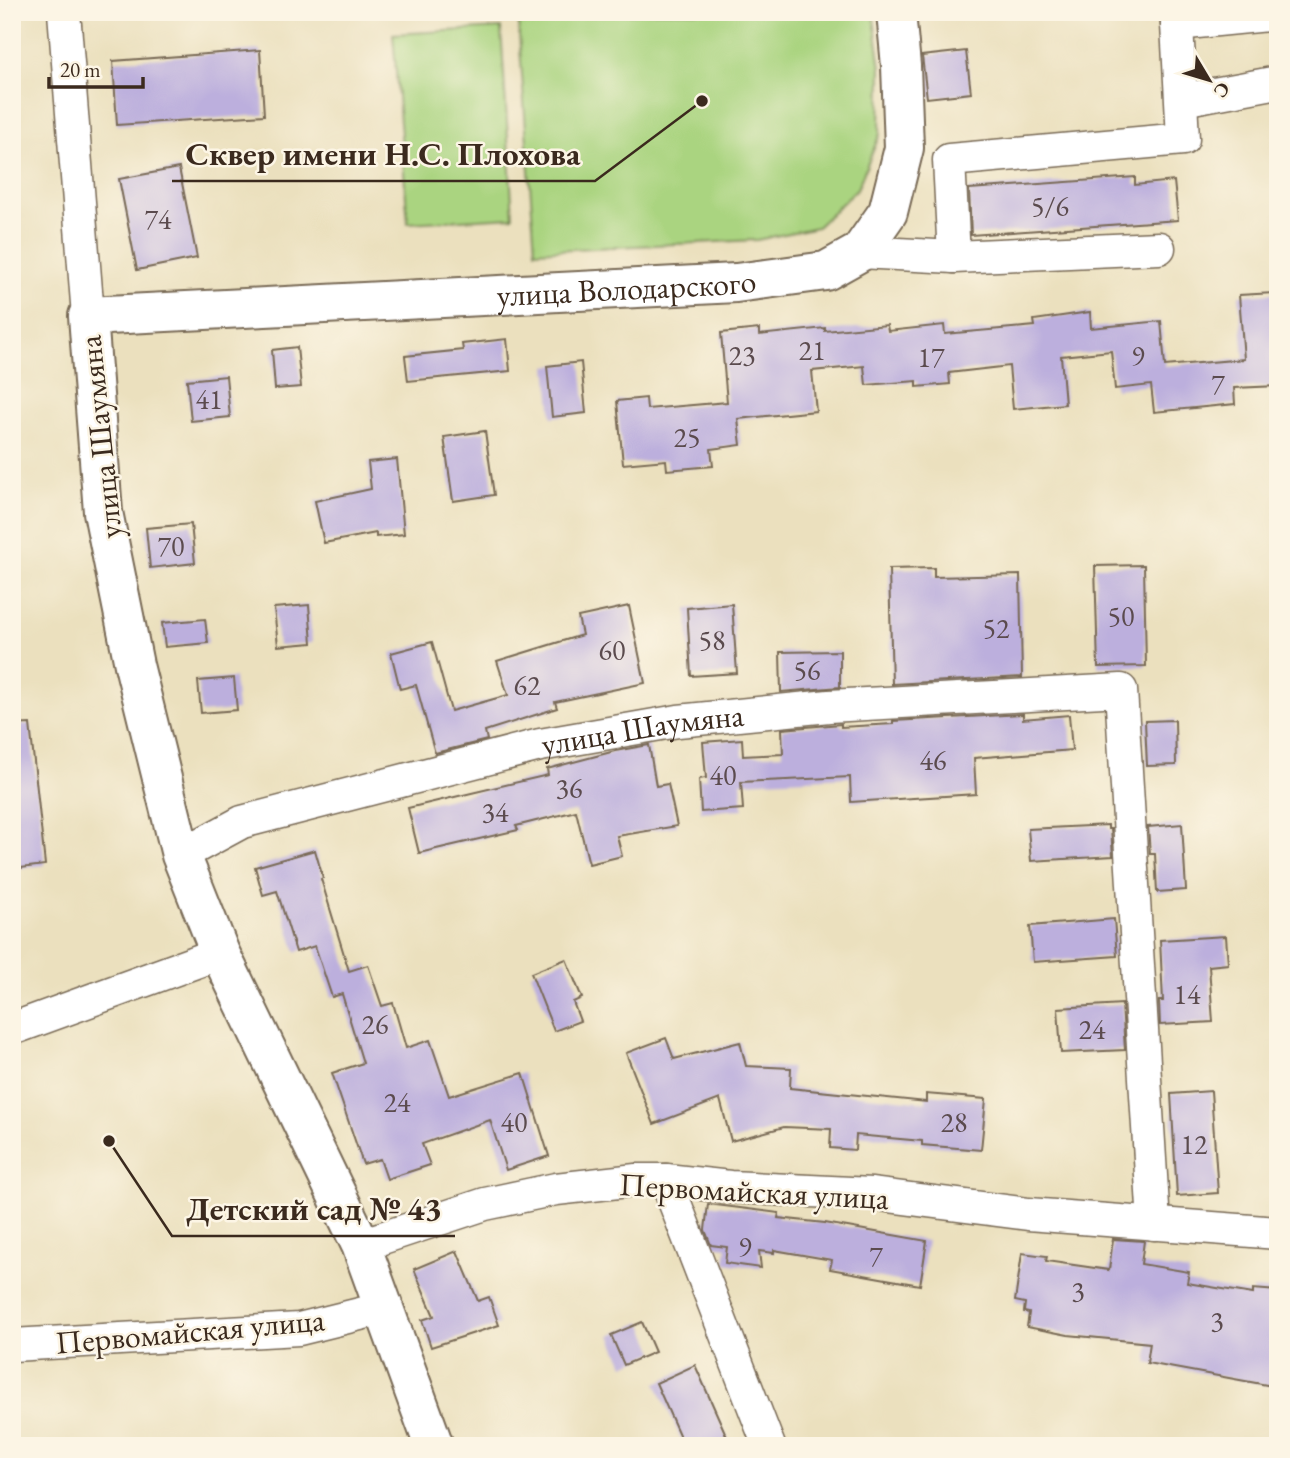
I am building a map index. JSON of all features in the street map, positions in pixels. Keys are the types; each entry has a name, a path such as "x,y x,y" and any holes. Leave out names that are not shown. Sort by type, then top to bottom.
{"main road":[{"path":"860,252 888,212 904,148 896,12"},
{"name":"улица Володарского","path":"88,316 736,283 826,271 860,252"},
{"name":"улица Шаумяна","path":"88,316 103,512 134,665 181,855 220,953 361,1245 434,1446"}],"street":[{"name":"улица Шаумяна","path":"64,12 88,316"},
{"path":"954,257 949,160 1183,139 1177,18 1278,14"},
{"path":"1182,100 1278,82"},
{"path":"860,252 954,257 1159,248"},
{"name":"улица Шаумяна","path":"181,855 242,822 540,745 581,737 678,720 829,706 1121,690 1154,1224"},
{"path":"12,1028 220,953"},
{"name":"Первомайская улица","path":"361,1245 485,1204 556,1189 636,1180 872,1194 1028,1214 1278,1233"},
{"path":"666,1180 769,1446"},
{"name":"Первомайская улица","path":"12,1345 299,1329 368,1312"}],"green space":[{"path":"653,12 873,12 881,68 880,134 857,189 817,227 757,240 535,251 518,21"},
{"path":"501,28 513,217 408,223 393,34"}],"building":[{"path":"260,50 264,115 117,125 113,61"},
{"path":"966,51 971,93 927,98 922,56"},
{"path":"179,168 197,258 137,270 119,179"},
{"path":"1135,177 1135,185 1174,181 1178,220 971,235 969,189"},
{"path":"1274,293 1278,386 1234,388 1235,404 1154,412 1151,385 1115,389 1111,351 1061,356 1065,404 1013,409 1009,366 949,373 950,384 917,387 917,381 866,385 864,366 812,371 816,411 738,419 741,445 711,449 713,466 667,470 666,460 623,464 617,401 646,398 647,409 727,402 721,333 759,329 759,335 887,325 888,331 944,325 945,334 1035,326 1034,320 1090,312 1091,328 1161,321 1165,366 1244,359 1239,295"},
{"path":"507,339 510,371 408,381 405,356 463,350 462,344"},
{"path":"297,347 301,387 275,389 272,350"},
{"path":"581,362 586,413 552,417 547,366"},
{"path":"226,376 230,417 191,421 187,380"},
{"path":"485,431 494,495 453,501 444,437"},
{"path":"397,459 404,534 376,537 376,533 324,543 315,501 371,489 368,462"},
{"path":"191,524 195,563 150,568 146,528"},
{"path":"1144,565 1146,666 1098,667 1095,566"},
{"path":"934,568 934,577 1020,575 1022,677 892,684 889,569"},
{"path":"732,604 737,673 691,676 687,608"},
{"path":"309,605 312,643 278,646 274,608"},
{"path":"629,606 645,683 555,702 557,708 485,731 487,740 435,753 416,685 400,689 391,653 432,642 451,711 508,695 497,661 582,635 578,617"},
{"path":"205,619 208,643 165,647 162,623"},
{"path":"840,651 840,687 781,692 780,652"},
{"path":"234,678 237,710 201,713 198,681"},
{"path":"1023,714 1023,719 1069,715 1072,750 974,758 976,794 851,802 850,777 741,782 743,809 701,812 699,779 706,778 703,742 742,739 743,756 783,754 782,729"},
{"path":"1175,720 1176,765 1147,766 1145,721"},
{"path":"30,724 45,865 12,869 12,725"},
{"path":"649,745 656,786 668,784 677,826 617,836 622,856 589,864 576,811 516,826 518,830 419,853 408,808 548,775 547,769"},
{"path":"1182,824 1186,890 1157,892 1155,854 1150,854 1148,827"},
{"path":"1108,825 1108,829 1111,829 1113,856 1031,861 1028,829"},
{"path":"315,850 349,971 368,965 382,1006 393,1003 406,1048 430,1040 449,1096 523,1073 549,1156 506,1170 490,1120 422,1144 430,1165 387,1179 380,1159 363,1164 332,1073 363,1063 342,994 332,997 315,946 296,952 277,891 263,895 255,867"},
{"path":"1114,919 1117,956 1033,962 1030,926"},
{"path":"1226,936 1228,964 1209,966 1213,1022 1160,1025 1159,1001 1163,1001 1160,940"},
{"path":"566,959 582,998 573,1002 580,1021 554,1031 531,973"},
{"path":"1122,1004 1125,1050 1061,1053 1058,1008"},
{"path":"666,1038 674,1059 740,1042 746,1066 791,1068 790,1088 926,1102 926,1094 986,1099 981,1150 856,1135 855,1150 830,1148 831,1129 784,1127 731,1141 720,1099 654,1124 626,1053"},
{"path":"1211,1091 1218,1193 1177,1196 1171,1094"},
{"path":"708,1204 779,1213 778,1218 825,1223 927,1241 920,1285 830,1269 832,1260 774,1250 774,1253 759,1251 761,1268 725,1263 727,1247 711,1245 705,1230"},
{"path":"1113,1239 1144,1241 1141,1264 1189,1272 1187,1283 1253,1294 1253,1289 1278,1291 1278,1387 1147,1363 1150,1343 1068,1335 1027,1327 1029,1313 1024,1312 1025,1303 1015,1301 1022,1253 1047,1256 1046,1261 1109,1270"},
{"path":"457,1251 478,1301 489,1297 499,1325 431,1347 422,1320 434,1316 414,1269"},
{"path":"642,1322 655,1352 624,1365 611,1335"},
{"path":"695,1365 731,1446 684,1446 656,1383"}],"place":[{"name":"Сквер имени Н.С. Плохова","path":"702,101"},
{"name":"Детский сад № 43","path":"109,1141"}]}
